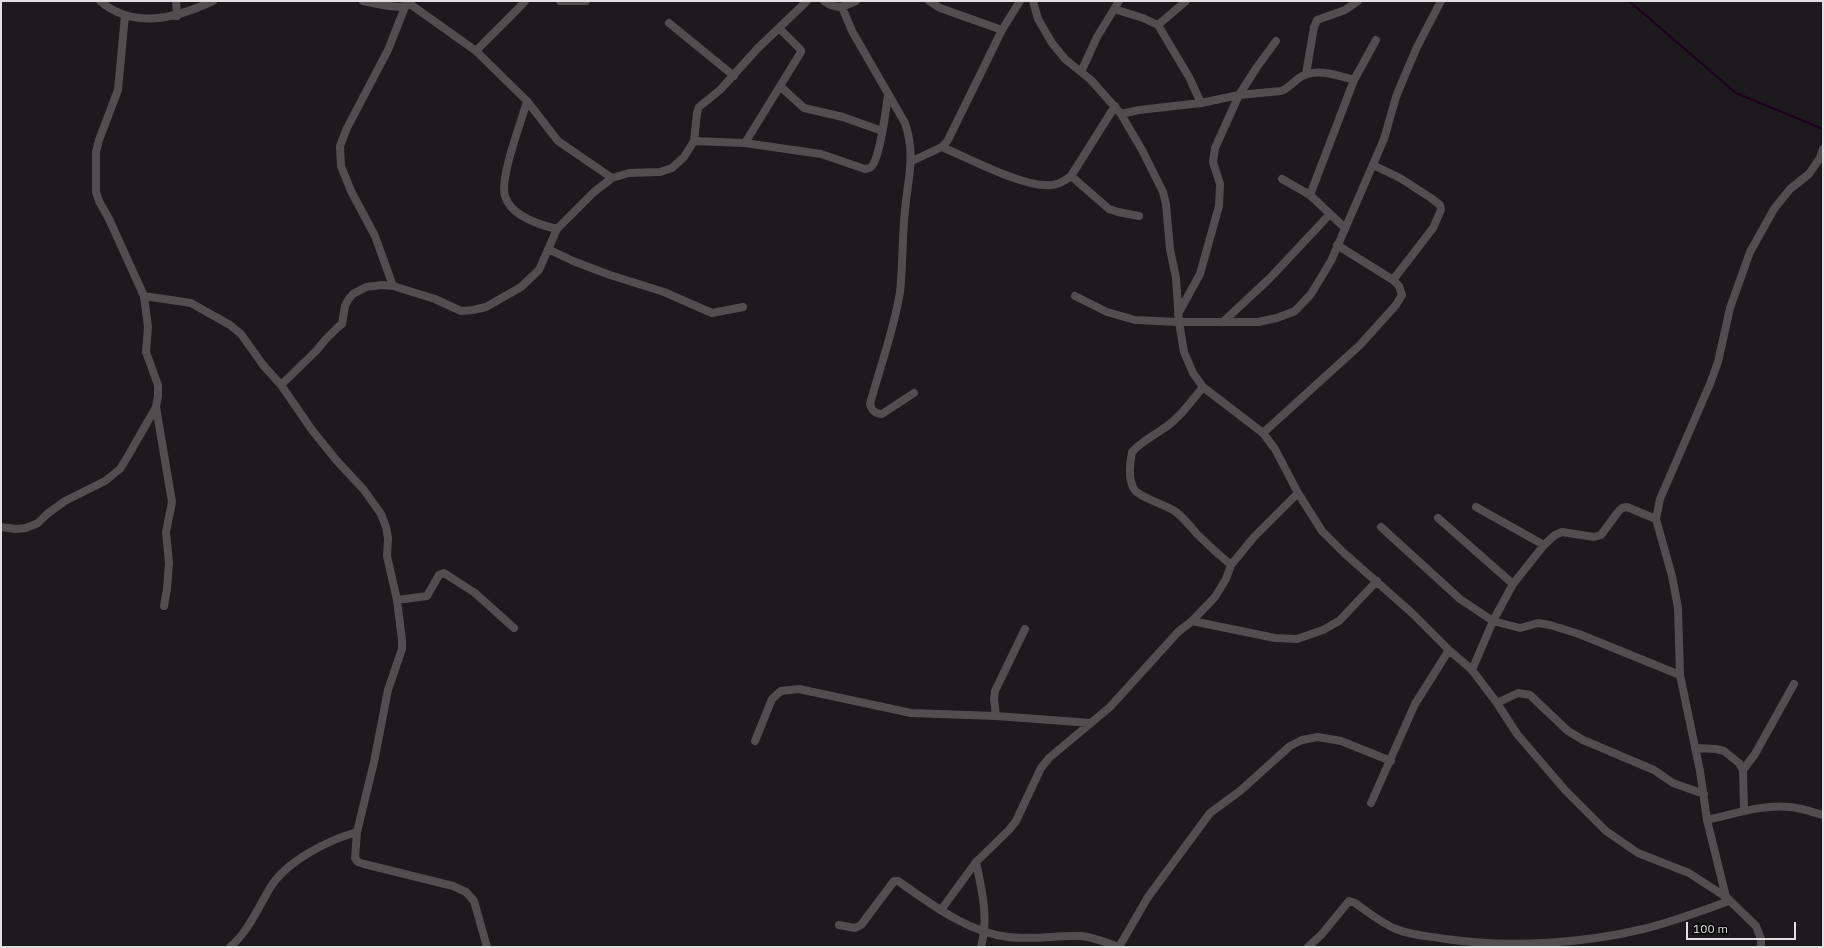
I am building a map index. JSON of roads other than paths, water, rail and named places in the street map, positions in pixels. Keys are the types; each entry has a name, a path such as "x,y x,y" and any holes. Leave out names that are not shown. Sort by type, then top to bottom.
{"street":[{"path":"100,1 106,6 125,15 142,20 178,16 213,1"},
{"path":"176,1 178,16"},
{"path":"363,1 410,4 476,51 528,101 558,141 612,178"},
{"path":"476,51 525,1"},
{"path":"560,1 586,1"},
{"path":"281,385 342,324 345,306 353,294 374,285 393,286 435,299 461,311 486,307 521,288 539,270 557,229 580,206 612,178 629,173 660,172 672,168 684,157 694,141 696,116 699,107 734,76 779,28 807,1"},
{"path":"824,1 832,6 842,7 856,1"},
{"path":"929,1 940,8 1002,30"},
{"path":"912,161 942,147 948,140 1002,30 1020,1"},
{"path":"1033,1 1038,18 1052,43 1065,59 1081,72 1115,106 1121,114 1157,179 1166,204 1167,232 1176,278 1178,318 1188,363 1203,387 1263,433 1275,449 1298,493 1322,531 1412,613 1448,650 1472,670 1497,703 1517,734 1565,790 1606,831 1638,852 1689,873 1728,899 1756,926 1761,939 1761,947"},
{"path":"1081,72 1097,37 1119,1"},
{"path":"1158,25 1186,1"},
{"path":"1306,74 1314,27 1317,20 1345,10 1358,1"},
{"path":"1075,296 1107,312 1124,318 1178,318 1223,322 1258,322 1277,318 1295,311 1311,294 1331,261 1384,139 1396,97 1405,75 1417,47 1442,1"},
{"path":"393,286 375,236 351,191 341,166 340,146 347,128 388,50 410,4"},
{"path":"842,7 852,31 905,123 911,140 912,161 904,212 904,252 900,294 891,332 870,404 872,410 877,414 882,414 914,392"},
{"path":"1114,9 1143,18 1158,25 1189,78 1201,103"},
{"path":"1,527 16,529 26,528 38,523 47,514 65,501 105,481 120,469 156,407 158,385 146,352 148,327 144,296 96,192 96,152 118,90 125,15"},
{"path":"669,23 734,76"},
{"path":"745,143 781,87 801,52 801,50 779,28"},
{"path":"1310,195 1354,80 1376,40"},
{"path":"1178,318 1196,283 1219,206 1221,193 1213,162 1215,148 1239,96 1257,67 1276,41"},
{"path":"1121,114 1139,110 1201,103 1239,96 1281,91 1287,89 1306,74 1325,73 1354,80"},
{"path":"781,87 804,108 851,119 882,131"},
{"path":"694,141 745,143 821,154 865,169 871,167 874,162 882,131 888,95"},
{"path":"528,101 508,167 504,195 507,202 517,212 541,226 557,229"},
{"path":"942,147 1025,182 1045,186 1054,185 1064,182 1071,176 1115,106"},
{"path":"1728,899 1707,820 1704,794 1680,675 1678,608 1672,576 1656,519 1660,499 1718,362 1730,308 1750,252 1774,209 1790,189 1809,174 1820,158 1823,149"},
{"path":"1373,165 1400,178 1431,198 1440,205 1441,210 1433,228 1393,280"},
{"path":"1071,176 1109,209 1139,216"},
{"path":"1282,179 1310,195 1345,228"},
{"path":"1223,322 1270,278 1330,214"},
{"path":"1263,433 1360,345 1401,299 1402,291 1393,280 1337,245"},
{"path":"548,249 581,264 664,292 712,313 743,307"},
{"path":"144,296 191,304 230,325 241,334 263,365 281,385 312,430 337,461 364,490 381,514 388,538 387,556 397,600 402,650 388,690 374,762 357,832 355,858 358,862 453,886 466,892 474,901 487,947"},
{"path":"1203,387 1175,420 1145,440 1132,452 1132,485 1134,490 1139,494 1163,504 1177,512 1220,556 1231,565"},
{"path":"156,407 172,502 166,532 169,563 164,606"},
{"path":"941,910 976,862 1009,830 1016,821 1041,768 1049,758 1110,707 1178,632 1192,621 1215,596 1226,579 1231,565 1254,537 1298,493"},
{"path":"1476,507 1544,545"},
{"path":"1472,670 1493,622 1513,584 1544,545 1555,535 1562,532 1594,537 1601,535 1622,508 1627,507 1656,519"},
{"path":"1438,518 1513,584"},
{"path":"1381,526 1460,599 1493,622 1520,628 1538,623 1550,625 1579,634 1680,675"},
{"path":"397,600 427,596 439,575 444,573 475,593 514,628"},
{"path":"1192,621 1275,638 1297,639 1323,630 1339,622 1377,581"},
{"path":"996,716 994,699 995,691 1025,629"},
{"path":"1371,803 1391,761 1415,704 1448,650"},
{"path":"1743,770 1755,754 1794,684"},
{"path":"755,740 772,699 781,691 799,689 902,711 1091,723"},
{"path":"1497,703 1518,693 1530,695 1568,731 1579,738 1654,770 1673,783 1704,794"},
{"path":"839,925 855,928 860,925 894,881 898,881 941,910 985,933 1008,937 1027,938 1082,936 1097,939 1119,947 1148,896 1210,813 1240,791 1290,746 1302,740 1318,737 1341,741 1391,761"},
{"path":"1695,748 1724,751 1739,763 1743,770 1744,811"},
{"path":"1707,820 1744,811 1776,807 1791,807 1823,815"},
{"path":"230,947 248,926 271,887 281,874 299,860 327,844 338,838 357,832"},
{"path":"976,862 985,905 985,933 981,947"},
{"path":"1308,947 1322,934 1349,901 1355,903 1394,928 1410,934 1469,942 1534,943 1570,941 1611,936 1662,924 1728,899"}],"waterway":[{"path":"1629,1 1736,93 1823,129"}]}
